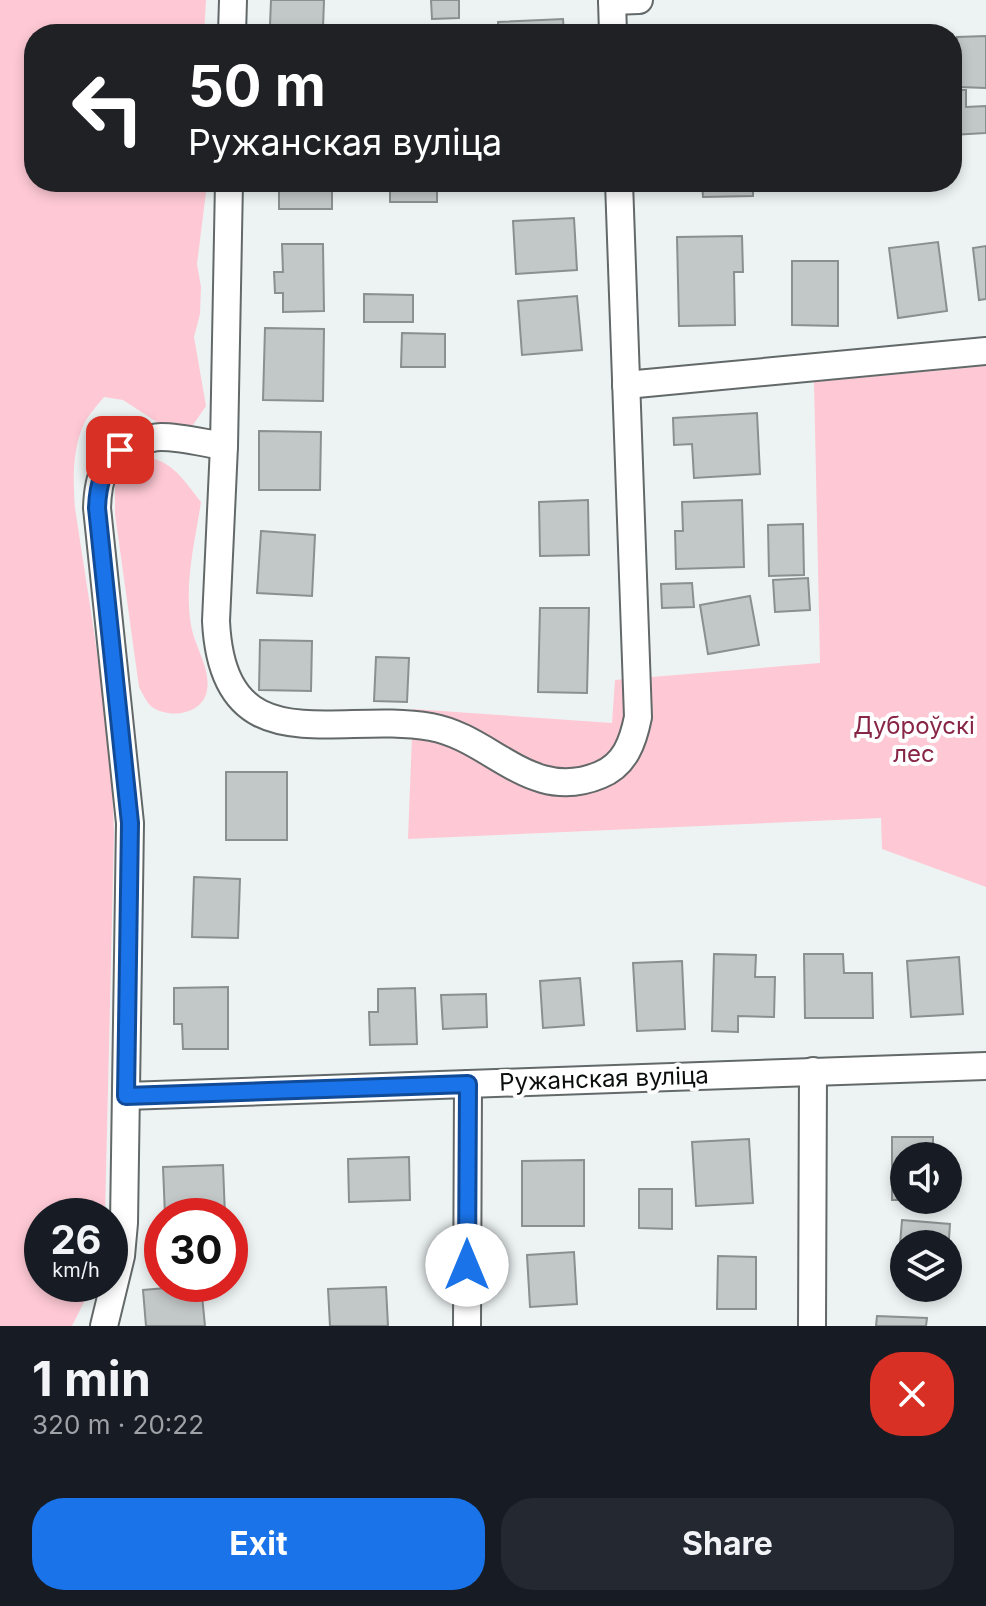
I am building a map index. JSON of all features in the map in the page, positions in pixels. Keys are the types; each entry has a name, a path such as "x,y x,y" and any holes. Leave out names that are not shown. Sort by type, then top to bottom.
{"street":[{"path":"232,24 233,0"},
{"path":"613,24 612,1 639,0"},
{"path":"229,192 224,446 216,621 217,645 230,682 251,709 265,717 305,724 430,727 454,734 522,773 564,783 587,781 607,773 623,759 634,739 638,717 619,192"},
{"path":"626,385 986,351"},
{"path":"104,1326 121,1256 130,823 97,508 98,486 104,469 120,450 142,441 160,436 224,446"},
{"name":"Ружанская вуліца","path":"126,1096 986,1066"},
{"path":"812,1326 813,1071"},
{"path":"467,1326 468,1084"}],"green space":[{"path":"0,0 206,0 205,24 24,24 24,192 206,192 197,264 201,287 200,314 194,337 206,406 193,425 166,428 123,400 104,397 84,424 75,454 75,508 105,710 114,832 105,1198 24,1198 24,1302 84,1302 72,1326 0,1326"},
{"name":"Дуброўскі лес","path":"986,366 986,887 882,849 881,818 408,839 413,709 612,723 615,680 820,663 814,382"},
{"path":"134,455 166,464 180,475 201,502 191,563 189,610 208,682 199,705 184,712 159,711 146,700 139,687 115,514 115,480"}],"building":[{"path":"271,0 324,0 323,24 270,24"},
{"path":"431,0 459,0 459,18 432,19"},
{"path":"563,19 563,24 498,24"},
{"path":"986,36 986,88 962,87 962,37"},
{"path":"962,90 966,90 966,107 986,106 986,133 962,134"},
{"path":"279,192 332,192 332,209 279,209"},
{"path":"390,192 437,192 437,202 390,202"},
{"path":"703,192 753,192 753,196 703,197"},
{"path":"574,218 577,270 516,274 513,221"},
{"path":"742,236 743,272 734,272 735,325 679,326 677,237"},
{"path":"938,242 947,311 898,318 889,248"},
{"path":"282,244 323,244 324,311 283,312 283,293 275,293 274,272 283,272"},
{"path":"986,246 986,299 979,300 973,248"},
{"path":"792,261 838,261 838,326 792,325"},
{"path":"364,294 413,295 413,322 364,322"},
{"path":"577,296 582,350 522,355 518,301"},
{"path":"265,328 324,329 323,401 263,400"},
{"path":"402,333 445,334 445,367 401,367"},
{"path":"757,413 760,474 694,478 692,444 674,445 673,418"},
{"path":"259,431 321,432 320,490 259,490"},
{"path":"588,500 589,555 540,556 539,502"},
{"path":"742,500 744,567 676,569 675,531 683,531 682,502"},
{"path":"803,524 804,575 769,576 768,525"},
{"path":"261,531 315,535 312,596 257,593"},
{"path":"808,578 810,610 775,612 773,580"},
{"path":"692,583 694,607 662,608 661,584"},
{"path":"750,596 759,645 708,654 700,605"},
{"path":"540,608 589,608 587,693 538,692"},
{"path":"260,640 312,641 311,691 259,690"},
{"path":"376,657 409,658 407,702 374,701"},
{"path":"226,772 287,772 287,840 226,840"},
{"path":"194,877 240,879 238,938 192,937"},
{"path":"714,954 756,955 755,977 775,977 774,1017 738,1016 738,1032 712,1031"},
{"path":"804,954 843,954 844,973 872,973 873,1018 805,1018"},
{"path":"959,957 963,1014 911,1017 907,961"},
{"path":"682,961 685,1029 637,1031 633,963"},
{"path":"580,978 584,1025 543,1028 540,981"},
{"path":"228,987 228,1049 183,1049 182,1024 174,1024 174,988"},
{"path":"415,988 417,1044 370,1045 369,1012 378,1012 378,989"},
{"path":"486,994 487,1027 443,1029 441,995"},
{"path":"892,1137 933,1137 933,1142 892,1142"},
{"path":"749,1139 753,1203 696,1206 692,1142"},
{"path":"409,1157 410,1200 349,1202 348,1159"},
{"path":"584,1160 584,1226 522,1226 522,1161"},
{"path":"223,1165 224,1198 164,1198 163,1167"},
{"path":"639,1189 672,1189 672,1229 639,1228"},
{"path":"902,1220 950,1224 950,1230 901,1230"},
{"path":"574,1252 577,1304 530,1307 527,1255"},
{"path":"718,1256 756,1257 756,1309 717,1309"},
{"path":"386,1287 388,1326 330,1326 328,1289"},
{"path":"144,1302 203,1302 205,1326 146,1326"},
{"path":"877,1316 927,1318 926,1326 876,1326"}],"route":[{"path":"120,450 104,469 98,486 97,508 130,823 126,1096 468,1084 467,1265"}]}
